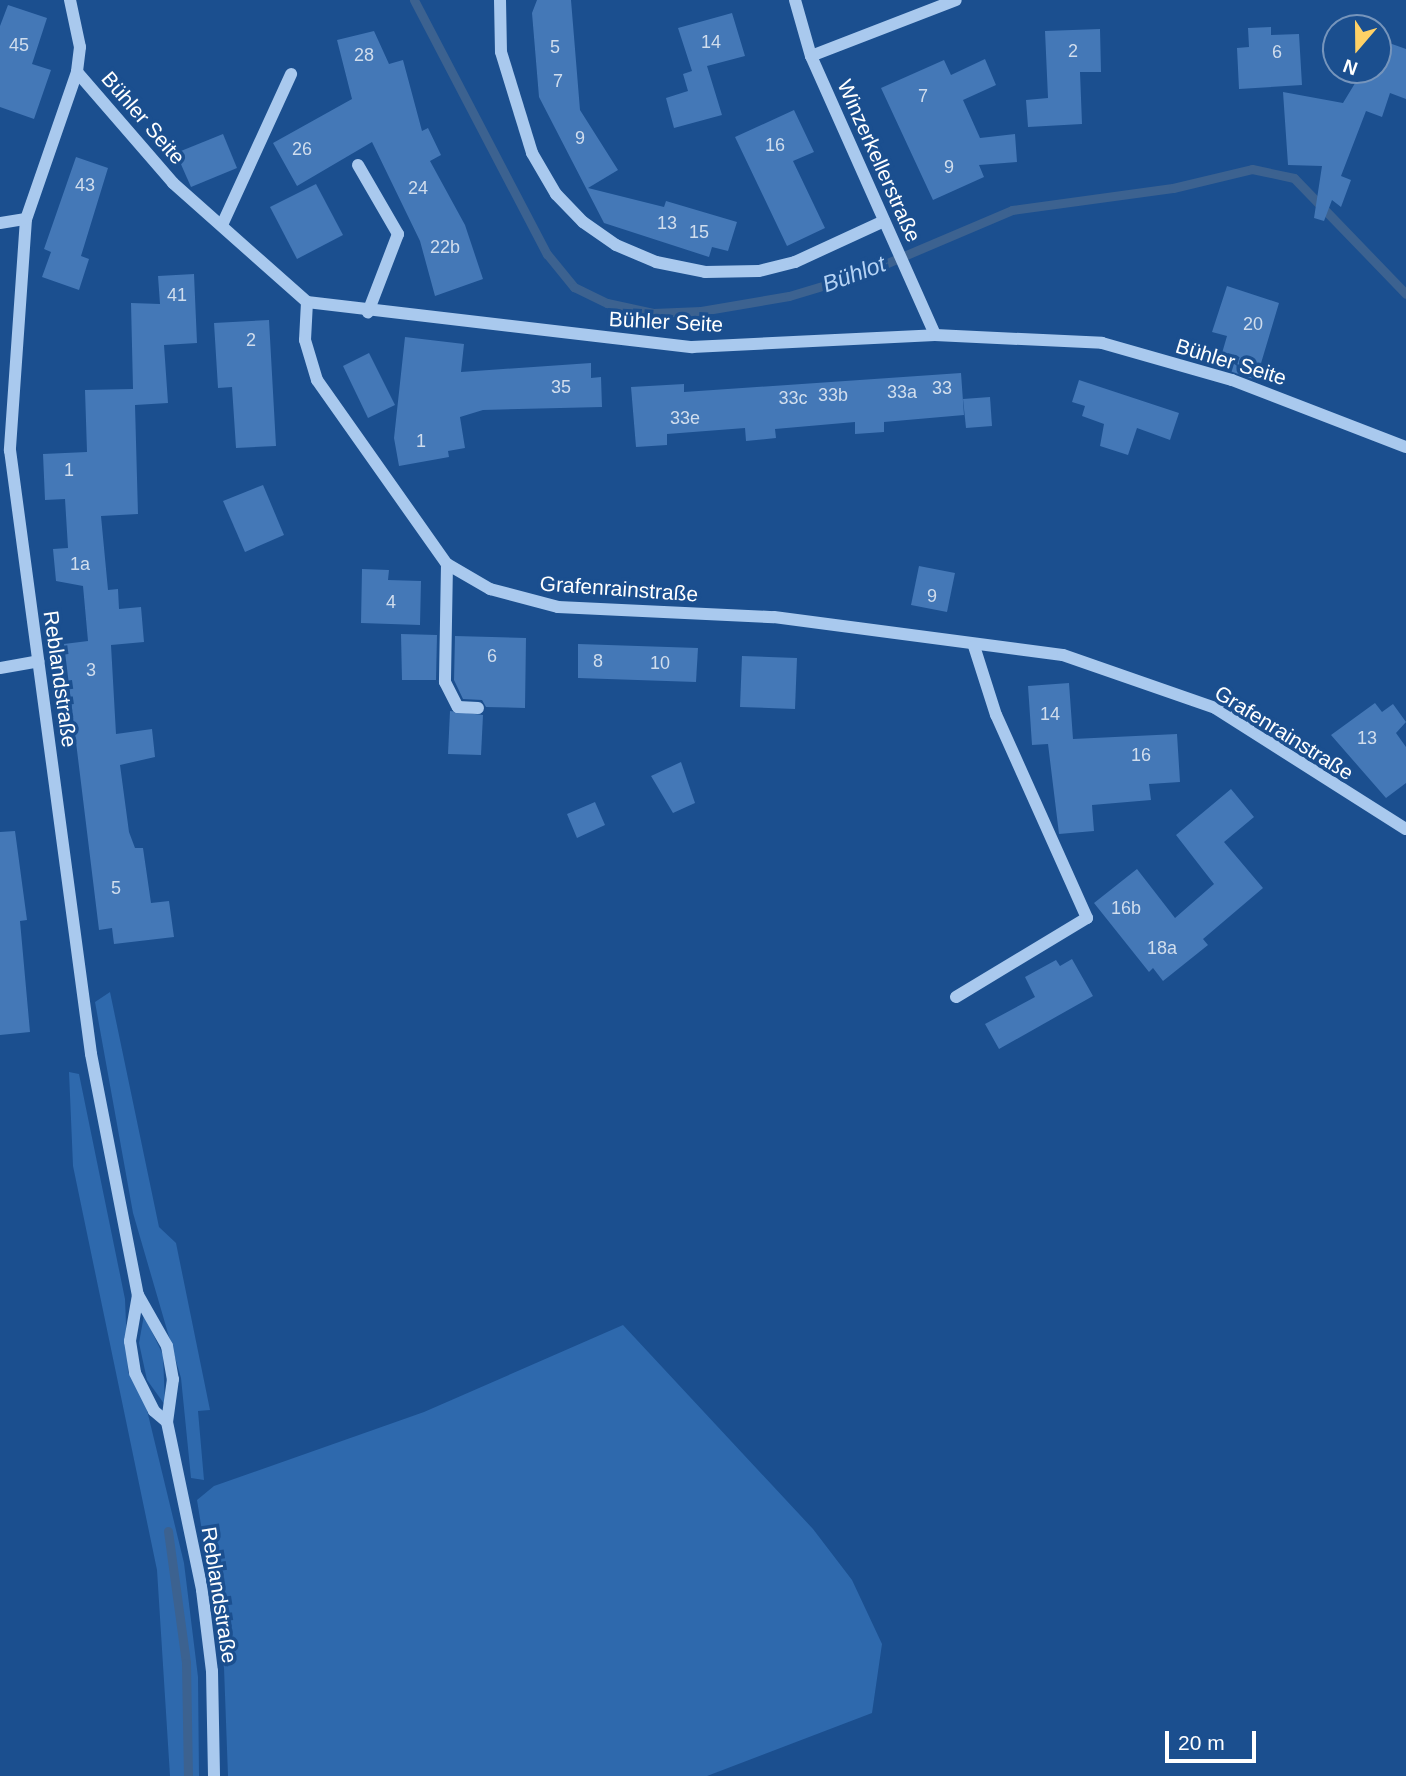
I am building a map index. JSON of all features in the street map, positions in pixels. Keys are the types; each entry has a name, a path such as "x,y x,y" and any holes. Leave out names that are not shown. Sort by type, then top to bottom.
{"street":[{"name":"Bühler Seite","path":"70,0 80,47 77,72 173,183 307,302 368,312 692,347 935,335 1101,343 1232,380 1406,447"},
{"path":"500,0 501,52 532,153 556,194 583,222 616,245 656,262 705,272 759,271 795,262 884,221"},
{"name":"Winzerkellerstraße","path":"795,0 811,55 935,335"},
{"path":"811,55 956,0"},
{"name":"Reblandstraße","path":"77,72 26,219 10,450 90,1054 138,1294 167,1346 173,1379 167,1422 202,1590 212,1671 214,1776"},
{"path":"222,225 291,74"},
{"path":"358,165 398,234 368,312"},
{"path":"0,223 26,219"},
{"name":"Grafenrainstraße","path":"307,302 305,340 317,380 447,564 524,601 870,626 974,646 1063,655 1204,704 1406,829"},
{"path":"447,564 445,682 458,707 478,708"},
{"path":"956,997 1087,918 996,715 974,646"},
{"path":"0,667 38,662"},
{"name":"Reblandstraße","path":"138,1294 130,1340 135,1373 154,1411 167,1422"}],"shaded area":[{"path":"110,992 159,1227 176,1243 210,1410 198,1411 204,1480 191,1478 181,1378 133,1213 95,1002"},
{"path":"69,1072 79,1074 125,1299 128,1372 146,1406 184,1563 198,1677 199,1776 170,1776 157,1570 73,1166"},
{"path":"144,1315 163,1355 165,1405 147,1380 139,1343"},
{"path":"623,1325 813,1529 852,1580 882,1644 872,1713 707,1776 228,1776 224,1668 197,1500 214,1486 424,1412"}],"building":[{"path":"537,0 571,0 580,110 618,170 588,188 664,207 666,201 737,222 728,251 712,247 709,257 604,223 539,97 532,13"},
{"path":"8,5 47,18 32,64 51,70 34,119 0,107 0,26"},
{"path":"732,13 745,56 707,66 722,115 674,128 666,98 688,91 683,74 692,71 678,28"},
{"path":"1271,27 1271,35 1299,34 1302,85 1239,89 1237,48 1249,47 1248,28"},
{"path":"1100,29 1101,72 1080,72 1082,124 1028,127 1026,100 1048,98 1045,31"},
{"path":"374,31 389,64 403,60 422,131 428,128 441,155 430,161 465,225 483,279 435,296 420,241 372,142 297,186 273,143 352,99 337,40"},
{"path":"1392,44 1406,49 1406,99 1390,93 1382,117 1366,111 1341,176 1351,180 1341,207 1332,200 1324,221 1314,218 1322,166 1288,165 1283,92 1343,103 1355,84 1392,84"},
{"path":"985,59 996,85 963,100 980,138 1015,134 1017,162 979,165 984,177 933,200 881,88 944,60 951,75"},
{"path":"794,110 814,152 793,161 825,228 787,246 735,137"},
{"path":"223,134 237,168 191,187 176,153"},
{"path":"76,157 108,168 81,256 89,259 79,290 42,277 51,252 44,249"},
{"path":"316,184 343,235 297,259 270,207"},
{"path":"194,274 197,343 164,345 168,403 135,405 138,514 101,516 108,590 118,589 119,609 141,607 144,642 111,645 116,734 152,729 155,757 120,765 129,832 135,848 143,848 151,903 169,901 174,937 114,944 112,928 99,930 64,644 88,641 83,586 56,581 53,549 68,548 65,499 45,500 43,454 87,452 85,390 133,389 131,303 160,304 158,276"},
{"path":"1227,286 1279,303 1256,380 1218,367 1227,336 1212,332"},
{"path":"269,320 276,446 236,448 232,387 218,388 214,323"},
{"path":"405,337 464,344 461,372 591,363 591,378 601,377 602,407 483,410 460,417 465,448 448,451 449,457 399,466 394,438"},
{"path":"369,353 395,405 368,418 343,366"},
{"path":"961,373 964,415 884,422 884,432 855,434 855,422 775,429 776,438 746,441 745,428 667,434 667,445 636,447 631,387 684,384 684,392"},
{"path":"1079,380 1179,413 1170,440 1137,428 1128,455 1100,446 1104,424 1082,416 1085,406 1072,402"},
{"path":"990,397 992,426 966,428 963,399"},
{"path":"263,485 284,535 245,552 223,501"},
{"path":"919,566 955,573 947,612 911,605"},
{"path":"362,569 389,570 388,580 421,581 420,625 361,623"},
{"path":"401,634 437,635 436,680 402,680"},
{"path":"455,636 526,638 525,708 486,707 482,700 463,699 454,680"},
{"path":"578,644 698,648 696,682 578,678"},
{"path":"742,656 797,658 795,709 740,707"},
{"path":"1069,683 1073,739 1177,734 1180,782 1149,784 1151,800 1092,805 1094,831 1059,834 1048,744 1032,745 1028,686"},
{"path":"1375,703 1382,712 1393,704 1406,722 1396,733 1406,747 1406,783 1386,798 1331,735"},
{"path":"450,711 483,715 481,755 448,754"},
{"path":"681,762 695,803 673,813 651,776"},
{"path":"1231,789 1254,817 1224,842 1263,888 1203,939 1208,945 1163,981 1153,968 1149,972 1094,903 1137,869 1175,918 1214,884 1176,835"},
{"path":"595,802 605,825 577,838 567,814"},
{"path":"15,831 27,920 20,921 30,1032 0,1035 0,832"},
{"path":"1072,959 1093,996 999,1049 985,1024 1035,997 1025,977 1056,960 1060,966"}],"waterway":[{"name":"Bühlot","path":"414,0 547,254 574,287 607,303 653,313 701,311 789,296 859,275 1012,210 1173,188 1252,169 1294,178 1406,294"},
{"path":"168,1531 186,1663 188,1776"}]}
